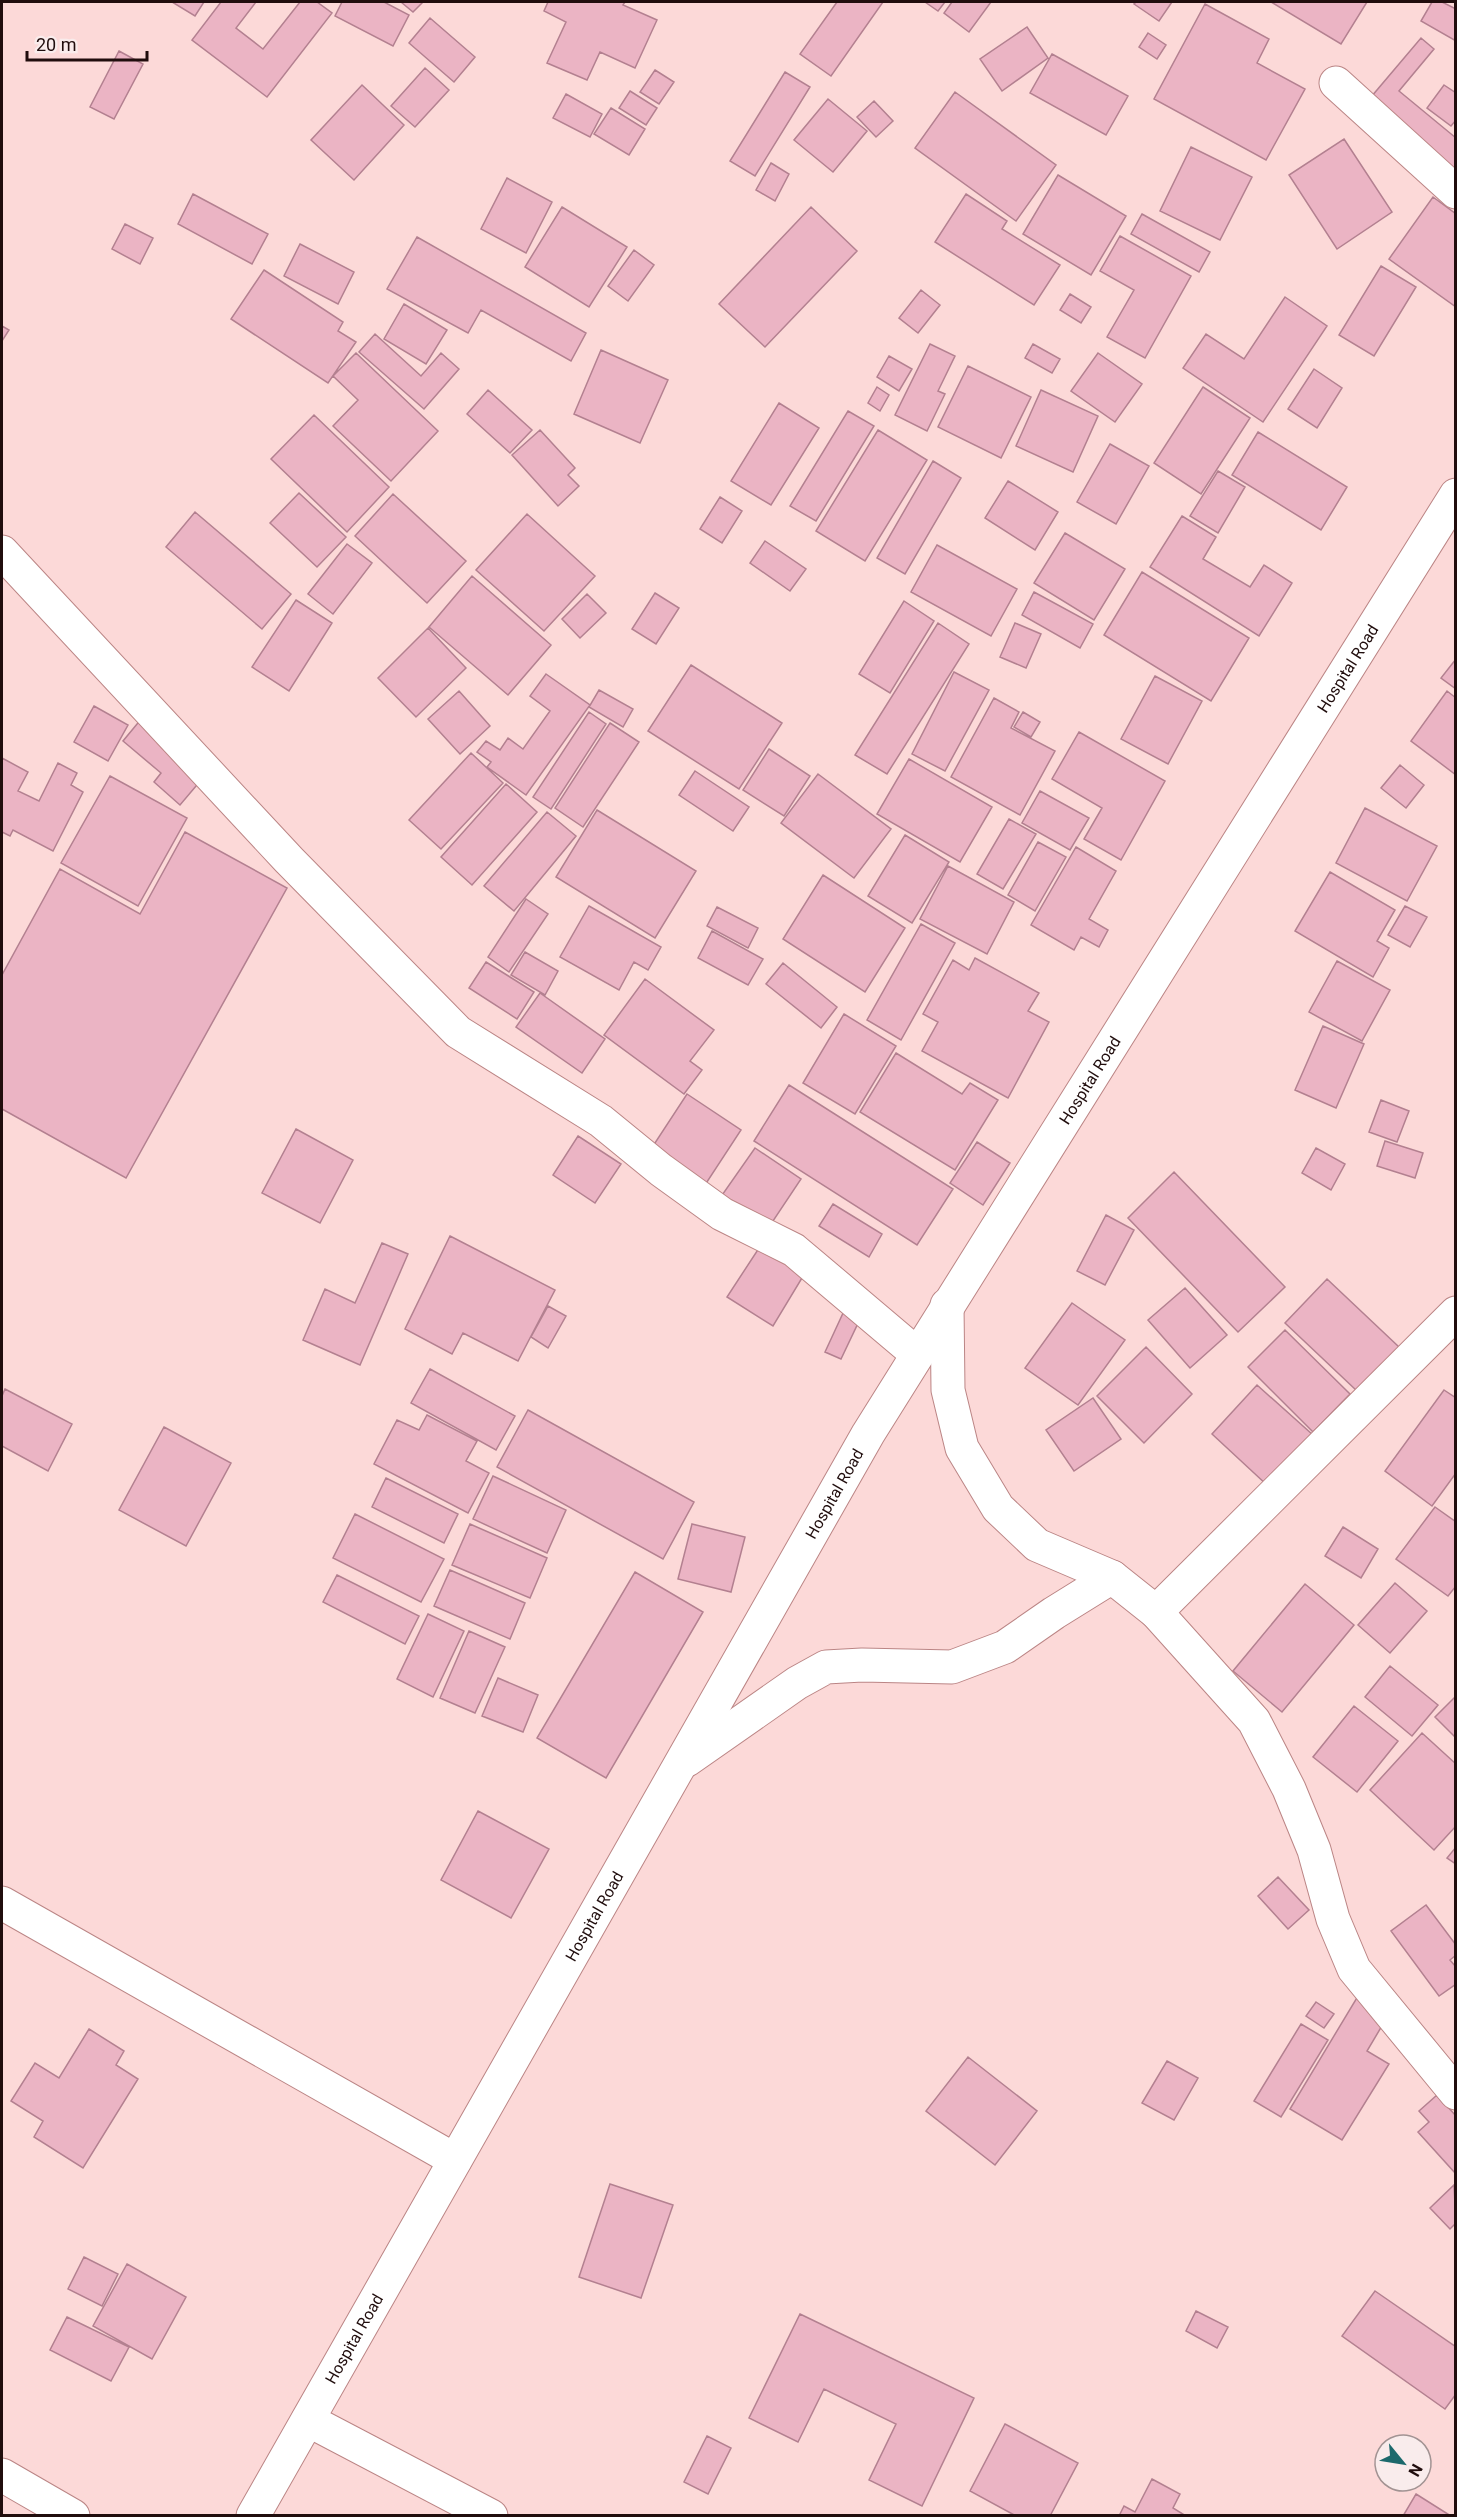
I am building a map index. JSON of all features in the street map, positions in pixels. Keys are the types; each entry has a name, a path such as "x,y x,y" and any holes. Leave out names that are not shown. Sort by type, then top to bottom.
{"street":[{"path":"1336,83 1455,192"},
{"name":"Hospital Road","path":"254,2516 868,1434 1455,495"},
{"path":"2,552 289,860 458,1032 601,1121 661,1170 722,1214 794,1250 917,1354"},
{"path":"947,1305 948,1390 962,1448 998,1508 1037,1545 1112,1577 1156,1612 1254,1721 1289,1789 1314,1850 1333,1919 1354,1969 1455,2093"},
{"path":"1156,1612 1455,1313"},
{"path":"680,1765 797,1683 826,1667 862,1665 952,1667 1005,1647 1054,1612 1112,1577"},
{"path":"2,1903 454,2160"},
{"path":"308,2420 491,2516"},
{"path":"2,2475 73,2516"}],"building":[{"path":"172,2 204,2 195,16"},
{"path":"221,2 256,2 236,28 263,49 300,2 317,2 332,13 267,97 192,40"},
{"path":"342,2 384,2 409,15 393,46 335,16"},
{"path":"401,2 423,2 413,12"},
{"path":"548,2 625,2 623,5 657,20 635,68 600,52 587,80 547,63 566,22 544,11"},
{"path":"837,2 883,2 831,76 800,54"},
{"path":"925,2 945,2 938,11"},
{"path":"952,2 991,2 969,32 944,13"},
{"path":"1136,2 1172,2 1159,21 1134,4"},
{"path":"1271,2 1367,2 1341,44"},
{"path":"1432,2 1442,2 1456,9 1456,41 1421,21"},
{"path":"1205,4 1269,39 1257,63 1305,89 1266,160 1154,99"},
{"path":"430,18 475,57 454,82 409,43"},
{"path":"1027,27 1048,58 1002,91 980,59"},
{"path":"1148,33 1166,45 1157,59 1139,47"},
{"path":"1421,38 1434,49 1399,91 1456,138 1456,174 1366,103"},
{"path":"119,51 143,64 114,119 90,107"},
{"path":"1052,54 1128,96 1106,135 1030,93"},
{"path":"425,68 449,90 415,127 391,106"},
{"path":"655,70 674,82 659,104 640,92"},
{"path":"785,72 810,87 755,176 730,161"},
{"path":"362,85 404,125 354,180 311,140"},
{"path":"1444,85 1456,93 1456,120 1451,126 1427,108"},
{"path":"630,91 657,108 646,125 619,108"},
{"path":"955,92 1056,165 1016,221 915,148"},
{"path":"566,94 602,114 590,137 553,118"},
{"path":"828,99 867,131 833,172 794,140"},
{"path":"874,101 893,121 876,137 857,117"},
{"path":"611,108 645,129 629,155 594,134"},
{"path":"1344,139 1392,212 1337,249 1289,175"},
{"path":"1191,147 1252,177 1220,240 1160,211"},
{"path":"771,163 789,174 775,201 756,190"},
{"path":"1058,175 1126,216 1091,275 1023,234"},
{"path":"507,178 552,202 526,253 481,229"},
{"path":"193,194 268,234 252,264 178,224"},
{"path":"966,194 1007,221 1002,229 1060,265 1034,305 935,242"},
{"path":"1433,197 1456,214 1456,307 1389,259"},
{"path":"562,207 627,247 589,307 525,267"},
{"path":"811,207 857,251 765,347 719,304"},
{"path":"1142,214 1210,252 1199,272 1131,234"},
{"path":"125,224 153,238 140,264 112,249"},
{"path":"1120,236 1191,276 1145,358 1107,337 1134,290 1100,271"},
{"path":"417,237 586,333 571,361 481,310 468,333 387,289"},
{"path":"300,244 354,272 338,304 284,276"},
{"path":"634,250 654,265 628,301 608,286"},
{"path":"1381,266 1416,287 1374,356 1339,335"},
{"path":"264,270 343,322 338,331 356,342 328,383 231,319"},
{"path":"921,290 940,305 918,333 899,318"},
{"path":"1070,294 1091,307 1081,323 1060,310"},
{"path":"1285,297 1327,326 1263,422 1183,368 1206,334 1244,359"},
{"path":"404,304 447,330 426,364 384,339"},
{"path":"2,326 9,330 2,341"},
{"path":"375,334 421,376 441,353 459,369 424,409 359,352"},
{"path":"930,344 955,356 938,391 945,394 927,431 895,415"},
{"path":"1033,344 1060,359 1052,373 1025,358"},
{"path":"601,350 668,380 640,443 574,414"},
{"path":"356,353 438,431 391,481 333,426 358,400 333,376"},
{"path":"1098,353 1142,384 1115,422 1071,391"},
{"path":"889,356 912,369 899,391 877,377"},
{"path":"968,366 1031,397 1001,458 938,427"},
{"path":"1314,369 1342,388 1317,428 1288,409"},
{"path":"877,387 889,395 880,411 868,403"},
{"path":"1203,387 1250,418 1201,494 1154,463"},
{"path":"488,390 532,430 510,453 467,414"},
{"path":"1041,390 1098,416 1073,472 1016,446"},
{"path":"779,403 819,428 771,505 731,481"},
{"path":"848,411 874,426 816,521 790,506"},
{"path":"314,415 389,487 347,532 271,459"},
{"path":"540,430 575,468 568,475 579,486 558,506 512,455"},
{"path":"878,430 927,460 865,561 816,531"},
{"path":"1258,432 1347,487 1321,530 1232,475"},
{"path":"1110,444 1149,466 1116,524 1077,502"},
{"path":"933,461 961,478 905,574 877,558"},
{"path":"1218,471 1245,487 1218,533 1190,516"},
{"path":"1008,481 1058,512 1035,550 985,518"},
{"path":"299,493 346,537 317,567 270,523"},
{"path":"393,494 466,561 427,603 355,536"},
{"path":"720,497 742,511 722,543 700,529"},
{"path":"195,512 291,594 262,629 166,547"},
{"path":"527,514 595,576 544,631 476,570"},
{"path":"1182,516 1216,537 1203,559 1250,587 1264,565 1292,583 1259,636 1150,567"},
{"path":"1065,533 1125,569 1094,620 1034,583"},
{"path":"765,541 806,569 790,591 750,563"},
{"path":"347,544 372,563 333,614 308,594"},
{"path":"937,545 1017,589 991,636 911,592"},
{"path":"1142,572 1249,638 1211,701 1104,635"},
{"path":"472,576 551,645 508,695 429,627"},
{"path":"1034,592 1093,624 1080,648 1022,615"},
{"path":"655,593 679,608 656,644 632,629"},
{"path":"587,594 606,613 580,638 562,619"},
{"path":"296,600 332,623 289,691 252,667"},
{"path":"904,601 934,621 890,693 859,674"},
{"path":"938,623 969,644 887,774 855,755"},
{"path":"1015,623 1041,634 1026,668 1000,657"},
{"path":"428,628 466,668 416,717 378,678"},
{"path":"1456,659 1456,689 1441,678"},
{"path":"691,665 782,723 739,789 648,731"},
{"path":"954,672 989,690 945,771 912,754"},
{"path":"546,674 590,705 526,795 487,767 491,762 477,752 486,741 500,750 508,738 523,749 550,711 530,696"},
{"path":"1155,676 1202,701 1168,764 1121,739"},
{"path":"599,690 633,709 623,727 589,707"},
{"path":"459,691 490,726 460,754 428,719"},
{"path":"1447,691 1456,698 1456,775 1411,741"},
{"path":"994,698 1019,712 1011,728 1055,751 1020,815 951,777"},
{"path":"94,706 128,725 108,761 74,742"},
{"path":"589,712 606,724 551,809 533,797"},
{"path":"1023,712 1040,722 1031,737 1014,727"},
{"path":"142,718 207,773 180,805 154,782 161,773 123,741"},
{"path":"610,723 639,742 583,827 555,808"},
{"path":"1079,732 1165,781 1121,860 1084,839 1102,808 1052,779"},
{"path":"769,749 810,776 784,816 743,790"},
{"path":"471,753 503,783 441,849 409,820"},
{"path":"2,758 28,772 18,791 39,801 58,763 77,773 71,785 83,792 53,851 13,830 10,836 2,832"},
{"path":"909,759 992,807 960,862 877,814"},
{"path":"1400,765 1424,785 1406,808 1381,788"},
{"path":"695,771 749,807 733,831 679,795"},
{"path":"818,774 891,829 854,878 781,823"},
{"path":"110,776 187,818 138,906 61,863"},
{"path":"506,784 537,812 472,885 441,857"},
{"path":"1040,791 1089,818 1070,850 1022,823"},
{"path":"1365,808 1437,846 1407,901 1336,863"},
{"path":"597,810 696,871 655,938 556,877"},
{"path":"547,812 576,836 514,911 484,886"},
{"path":"1009,819 1036,834 1003,889 977,874"},
{"path":"185,832 287,888 126,1178 2,1109 2,975 60,869 140,914"},
{"path":"905,835 949,862 912,923 868,896"},
{"path":"1038,842 1066,857 1035,911 1008,895"},
{"path":"1076,847 1116,871 1089,919 1108,930 1099,947 1081,937 1074,950 1031,925"},
{"path":"948,866 1014,902 987,954 920,919"},
{"path":"1330,872 1395,910 1377,941 1389,948 1373,977 1295,931"},
{"path":"823,875 905,928 865,992 783,939"},
{"path":"526,899 548,914 509,972 488,957"},
{"path":"589,906 661,947 648,970 634,962 619,990 560,957"},
{"path":"1405,906 1427,917 1410,947 1388,935"},
{"path":"717,907 758,928 748,948 707,926"},
{"path":"921,924 955,943 901,1040 867,1020"},
{"path":"712,931 763,959 748,985 698,958"},
{"path":"525,952 558,971 545,995 511,975"},
{"path":"975,958 1039,993 1028,1011 1049,1022 1008,1098 922,1051 938,1022 923,1014 953,960 969,970"},
{"path":"1337,961 1390,990 1362,1041 1309,1012"},
{"path":"486,962 534,992 517,1019 469,988"},
{"path":"783,963 837,1007 821,1028 766,984"},
{"path":"645,979 714,1030 690,1061 702,1070 684,1094 604,1035"},
{"path":"540,993 605,1039 582,1073 516,1027"},
{"path":"844,1014 896,1046 855,1114 803,1083"},
{"path":"1323,1026 1364,1044 1336,1108 1295,1090"},
{"path":"896,1053 962,1094 970,1083 998,1100 955,1170 860,1112"},
{"path":"789,1085 953,1189 917,1245 754,1141"},
{"path":"687,1094 741,1130 705,1185 651,1149"},
{"path":"1381,1100 1409,1111 1397,1142 1369,1132"},
{"path":"296,1129 353,1160 320,1223 262,1193"},
{"path":"578,1136 621,1164 595,1203 553,1175"},
{"path":"1385,1141 1423,1153 1415,1178 1377,1166"},
{"path":"977,1142 1010,1163 983,1205 950,1183"},
{"path":"755,1148 801,1179 767,1230 720,1198"},
{"path":"1316,1148 1345,1164 1331,1190 1302,1173"},
{"path":"1174,1172 1285,1287 1238,1332 1128,1218"},
{"path":"833,1204 882,1234 869,1257 819,1226"},
{"path":"1106,1215 1134,1230 1105,1285 1077,1271"},
{"path":"450,1236 555,1290 518,1361 463,1333 452,1354 405,1329"},
{"path":"382,1243 408,1254 360,1365 303,1340 325,1289 355,1303"},
{"path":"761,1245 805,1273 773,1326 727,1297"},
{"path":"1327,1279 1399,1347 1357,1391 1285,1323"},
{"path":"1185,1288 1227,1335 1190,1368 1148,1320"},
{"path":"1072,1303 1125,1340 1078,1405 1025,1368"},
{"path":"548,1306 566,1316 548,1348 531,1337"},
{"path":"844,1311 860,1319 841,1359 825,1352"},
{"path":"1285,1330 1350,1394 1313,1432 1248,1367"},
{"path":"1146,1347 1192,1394 1144,1443 1097,1396"},
{"path":"430,1369 515,1416 496,1450 411,1403"},
{"path":"1257,1385 1313,1435 1268,1486 1212,1434"},
{"path":"5,1389 72,1424 48,1471 2,1446 2,1396"},
{"path":"1444,1390 1456,1398 1456,1473 1432,1506 1385,1471"},
{"path":"1093,1398 1121,1439 1074,1471 1046,1430"},
{"path":"528,1410 694,1502 663,1559 497,1467"},
{"path":"427,1415 477,1441 466,1461 489,1473 468,1513 374,1464 397,1420 419,1430"},
{"path":"164,1427 231,1463 186,1546 119,1510"},
{"path":"493,1476 566,1510 547,1553 473,1519"},
{"path":"386,1478 458,1514 444,1543 372,1507"},
{"path":"1435,1507 1456,1522 1456,1586 1448,1596 1396,1559"},
{"path":"355,1514 444,1559 421,1602 333,1558"},
{"path":"470,1524 547,1558 530,1598 452,1565"},
{"path":"692,1524 745,1537 731,1592 678,1579"},
{"path":"1343,1527 1378,1549 1361,1578 1325,1556"},
{"path":"450,1570 525,1603 510,1639 434,1606"},
{"path":"635,1572 703,1612 606,1778 537,1738"},
{"path":"337,1575 419,1616 405,1644 323,1602"},
{"path":"1395,1583 1427,1611 1390,1653 1358,1625"},
{"path":"1305,1584 1354,1625 1282,1712 1233,1671"},
{"path":"428,1614 464,1631 433,1697 397,1679"},
{"path":"469,1631 505,1647 475,1713 440,1698"},
{"path":"1390,1666 1438,1705 1412,1736 1365,1697"},
{"path":"498,1678 538,1695 523,1732 482,1716"},
{"path":"1456,1696 1456,1738 1435,1717"},
{"path":"1354,1706 1398,1741 1357,1792 1313,1757"},
{"path":"1422,1733 1456,1764 1456,1826 1434,1850 1370,1790"},
{"path":"478,1811 549,1849 511,1918 441,1880"},
{"path":"1456,1847 1456,1864 1447,1858"},
{"path":"1278,1877 1309,1910 1288,1929 1258,1896"},
{"path":"1426,1905 1456,1945 1456,1955 1450,1960 1456,1967 1456,1984 1439,1996 1391,1931"},
{"path":"1358,1996 1389,2014 1367,2051 1389,2064 1342,2140 1290,2109"},
{"path":"1316,2002 1334,2014 1324,2028 1306,2016"},
{"path":"1301,2024 1328,2040 1281,2117 1254,2101"},
{"path":"89,2029 124,2051 116,2065 138,2079 83,2168 34,2137 43,2121 11,2101 35,2063 59,2078"},
{"path":"968,2057 1037,2111 995,2165 926,2111"},
{"path":"1167,2061 1198,2078 1174,2120 1142,2103"},
{"path":"1437,2095 1456,2116 1456,2174 1418,2132 1429,2122 1419,2111"},
{"path":"610,2184 673,2205 641,2298 579,2277"},
{"path":"1454,2185 1456,2223 1450,2229 1430,2208"},
{"path":"84,2257 118,2274 102,2306 68,2289"},
{"path":"127,2264 186,2297 152,2359 93,2326"},
{"path":"1375,2291 1456,2347 1456,2394 1445,2409 1342,2336"},
{"path":"1196,2311 1228,2327 1217,2348 1186,2331"},
{"path":"800,2314 974,2398 922,2506 869,2480 896,2424 824,2389 798,2442 749,2418"},
{"path":"67,2317 129,2347 111,2381 50,2350"},
{"path":"1005,2424 1078,2463 1050,2516 1016,2516 970,2491"},
{"path":"707,2436 731,2448 708,2494 684,2482"},
{"path":"1152,2479 1180,2494 1173,2508 1186,2516 1119,2516 1124,2506 1135,2512"},
{"path":"1416,2494 1451,2516 1403,2516"}]}
